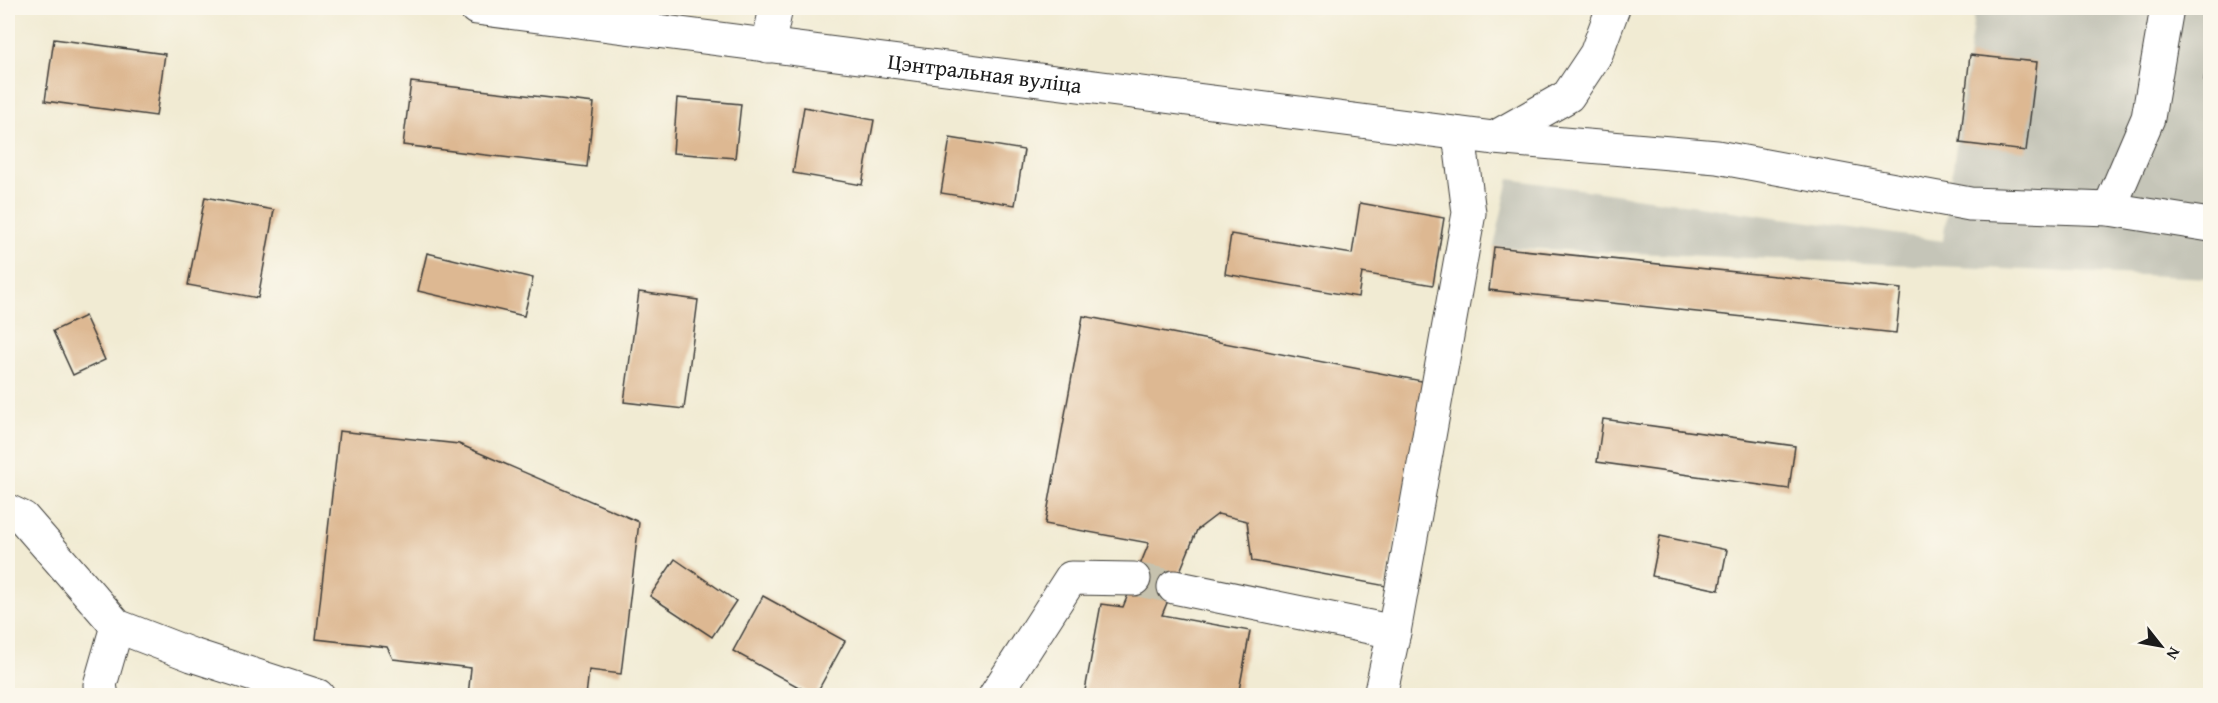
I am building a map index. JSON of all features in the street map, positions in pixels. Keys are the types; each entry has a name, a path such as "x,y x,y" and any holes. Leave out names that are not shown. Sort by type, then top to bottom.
{"street":[{"name":"Цэнтральная вуліца","path":"476,8 1459,134 1717,157 1970,204 2109,209 2211,225"},
{"path":"768,46 776,8"},
{"path":"1494,138 1568,96 1596,54 1613,8"},
{"path":"2109,209 2148,118 2167,8"},
{"path":"1380,696 1394,632 1469,213 1459,134"},
{"path":"8,511 23,518 117,626 192,655 318,696"},
{"path":"995,696 1071,578 1134,579"},
{"path":"1174,587 1394,632"},
{"path":"102,696 100,685 117,626"}],"shaded area":[{"path":"1975,8 2210,8 2210,278 1494,247 1509,179 1943,241"}],"building":[{"path":"54,39 165,54 156,116 45,101"},
{"path":"2210,42 2210,82 2204,81"},
{"path":"1970,55 2037,62 2026,151 1960,143"},
{"path":"411,82 594,103 587,167 403,145"},
{"path":"677,98 741,104 735,158 673,153"},
{"path":"804,107 874,120 862,185 793,173"},
{"path":"950,138 1024,150 1015,205 941,193"},
{"path":"205,197 274,210 258,298 188,285"},
{"path":"1360,203 1444,218 1433,285 1362,273 1358,297 1225,274 1231,234 1352,254"},
{"path":"1494,247 1901,289 1896,333 1489,290"},
{"path":"427,253 533,278 524,316 418,291"},
{"path":"639,292 698,300 684,409 624,402"},
{"path":"85,316 105,360 73,375 53,331"},
{"path":"1083,316 1427,382 1386,586 1252,561 1247,521 1218,514 1197,530 1162,615 1250,631 1238,696 1084,696 1101,604 1123,607 1149,543 1045,524"},
{"path":"1603,419 1795,446 1789,489 1597,462"},
{"path":"339,431 459,444 639,522 621,674 589,670 586,696 468,696 471,668 393,659 387,647 316,639"},
{"path":"1660,536 1727,550 1719,590 1652,576"},
{"path":"675,559 736,601 712,637 650,596"},
{"path":"763,596 845,641 815,696 733,651"}],"tunnel":[{"path":"1134,579 1174,587"}]}
